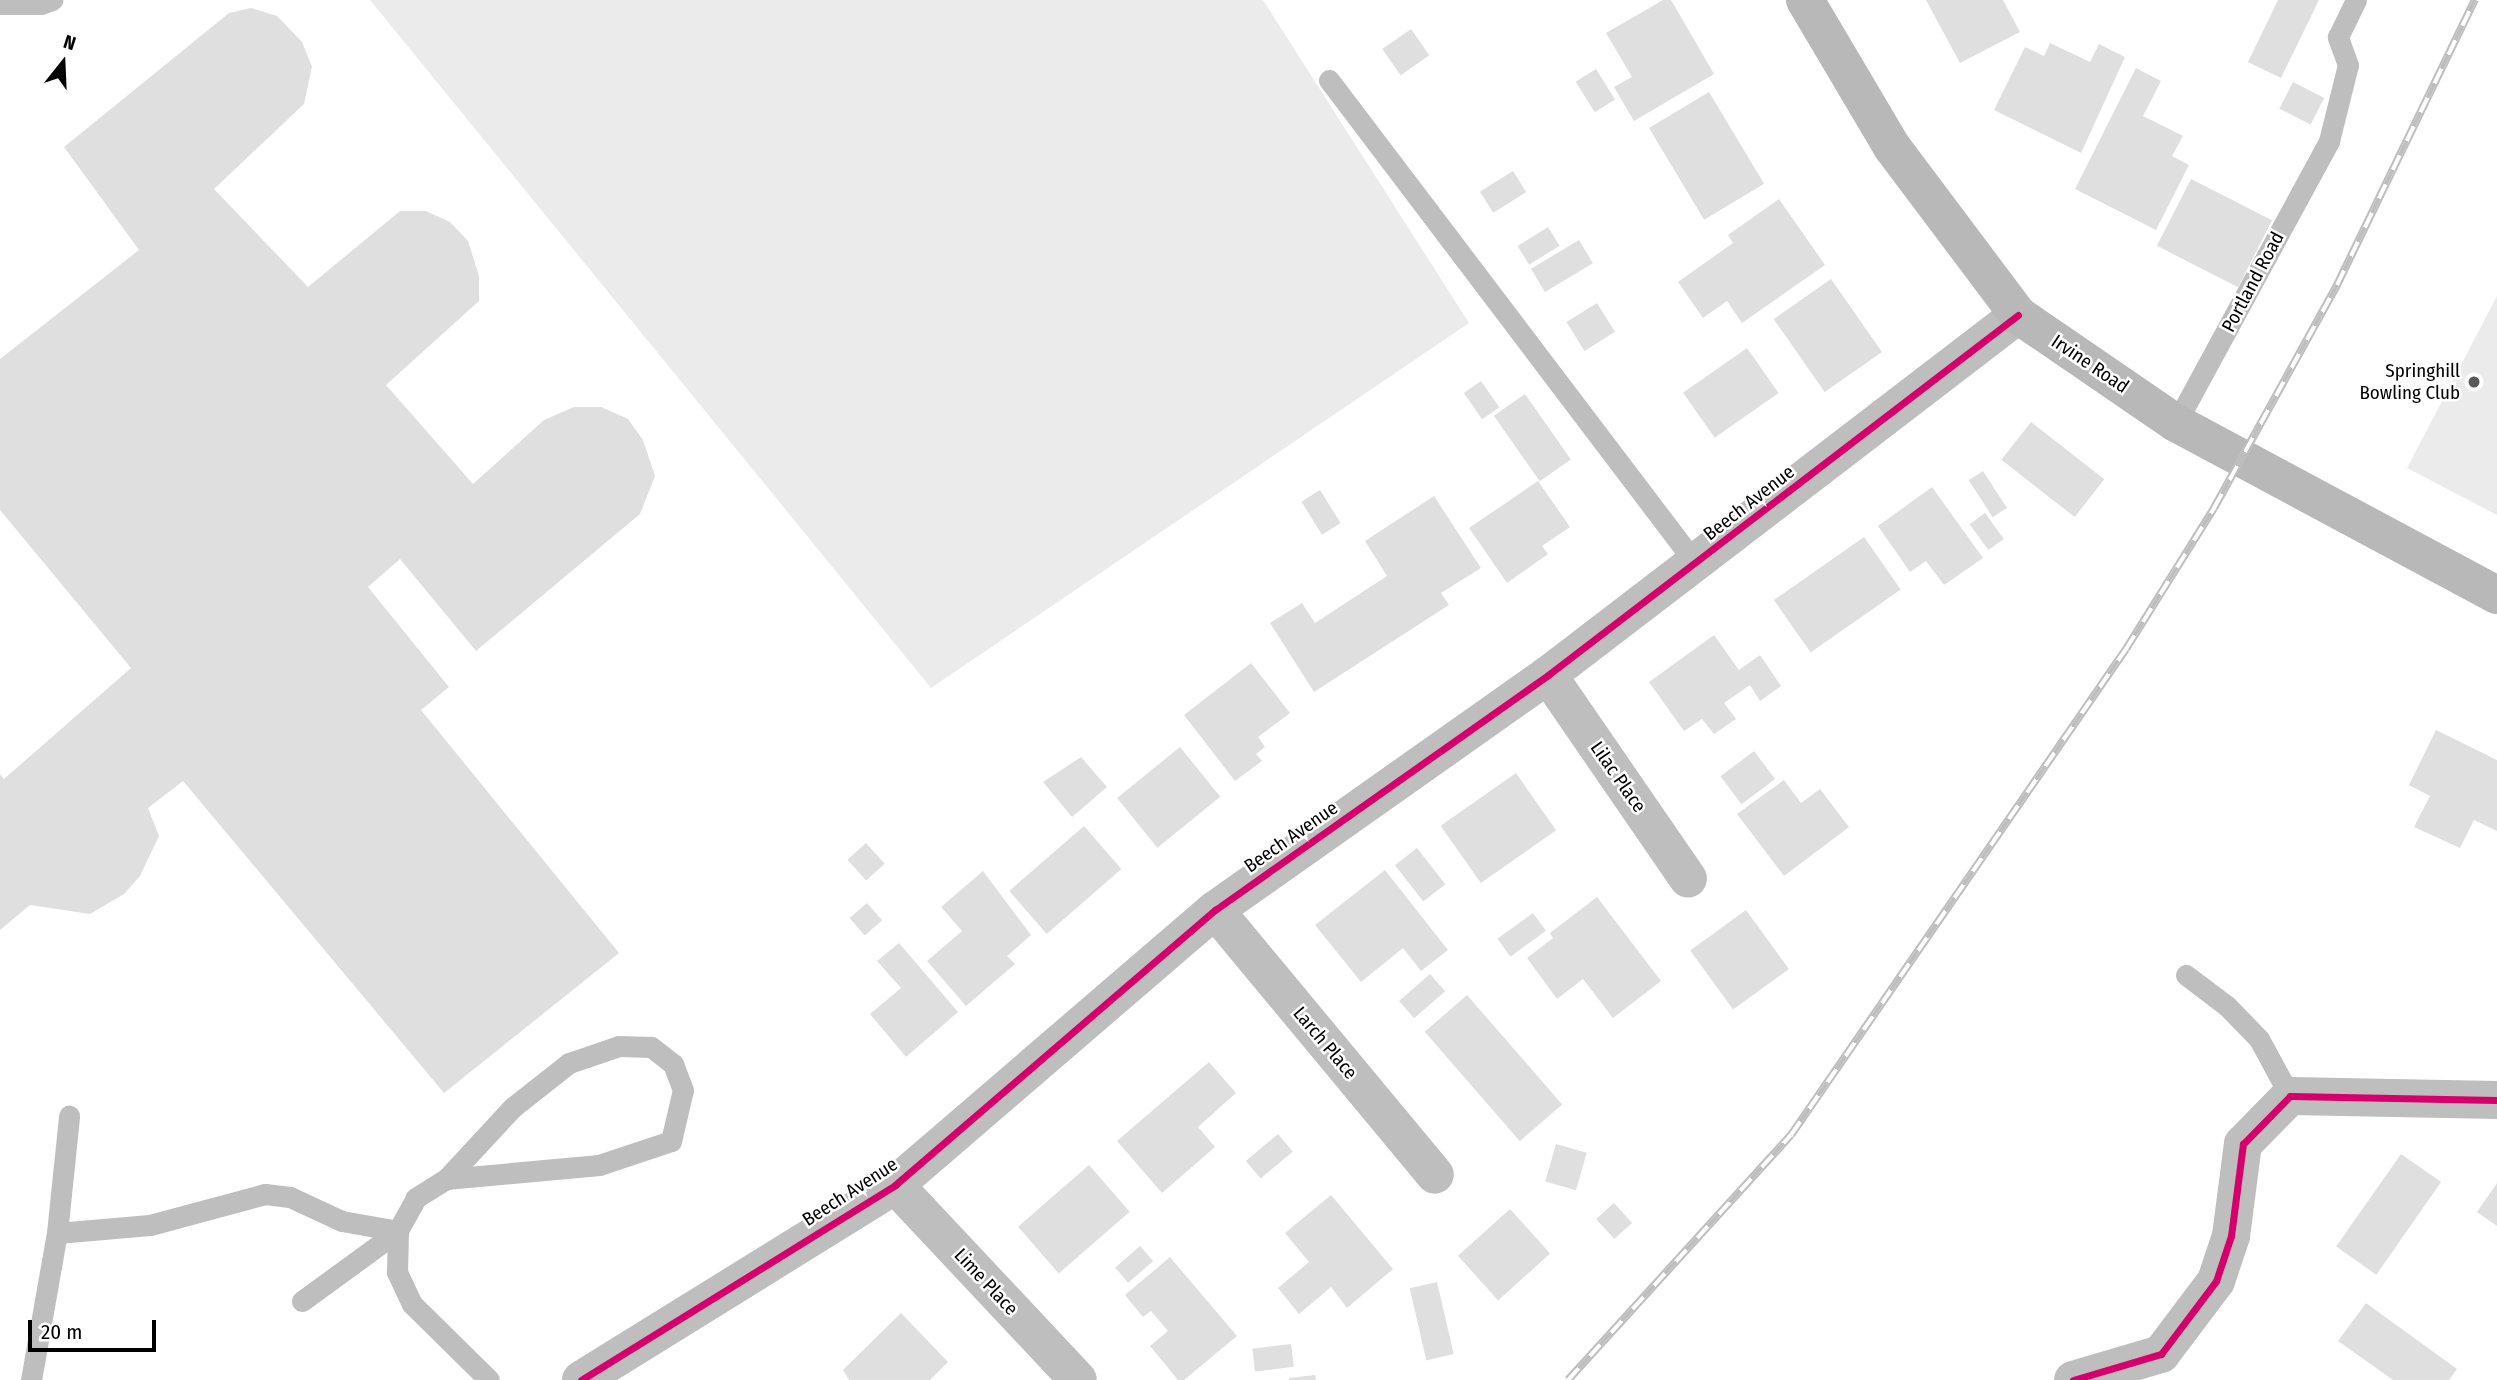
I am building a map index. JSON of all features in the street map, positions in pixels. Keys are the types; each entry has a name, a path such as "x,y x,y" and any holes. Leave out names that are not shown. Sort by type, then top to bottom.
{"main road":[{"name":"Irvine Road","path":"1805,0 1892,147 2018,315 2176,423 2497,595"}],"street":[{"name":"Beech Avenue","path":"581,1380 895,1185 1214,910 1548,675 2018,315"},
{"name":"Lilac Place","path":"1548,675 1688,879"},
{"name":"Larch Place","path":"1214,910 1435,1175"},
{"path":"2073,1380 2161,1354 2217,1281 2231,1236 2243,1144 2290,1096 2497,1100"},
{"name":"Lime Place","path":"895,1185 1078,1380"}],"lane":[{"path":"1,3 52,0"},
{"name":"Portland Road","path":"2176,423 2329,141 2347,65 2338,37 2356,0"},
{"path":"1329,80 1696,564"},
{"path":"2186,975 2227,1006 2259,1039 2290,1096"},
{"path":"302,1301 398,1231 416,1198 446,1179 513,1107 569,1063 619,1046 651,1047 673,1064 683,1090 671,1141 599,1166 446,1179"},
{"path":"31,1380 57,1233 69,1116"},
{"path":"57,1233 150,1225 265,1194 290,1197 342,1221 398,1231"},
{"path":"398,1231 397,1272 412,1304 489,1380"}],"shaded area":[{"path":"370,0 1263,0 1469,323 931,688"},
{"name":"Springhill Bowling Club","path":"2497,296 2497,515 2407,468"}],"building":[{"path":"1663,0 1671,0 1714,74 1634,121 1614,87 1632,77 1606,33"},
{"path":"1926,0 2003,0 2020,32 1960,63"},
{"path":"2278,0 2319,0 2281,78 2248,62"},
{"path":"251,8 277,16 302,42 312,67 304,104 214,189 308,287 400,211 426,211 450,222 468,241 479,276 479,301 386,385 473,484 544,420 574,407 601,407 628,419 643,440 655,476 640,514 476,651 400,559 368,587 449,687 421,710 619,953 444,1093 183,781 148,808 159,836 140,876 124,894 90,914 30,905 0,930 0,774 4,779 131,668 0,510 0,359 139,250 64,147 229,13"},
{"path":"1411,29 1429,55 1401,75 1382,49"},
{"path":"2050,43 2090,62 2099,44 2125,57 2081,153 1994,110 2025,47 2044,56"},
{"path":"2136,68 2161,81 2143,116 2183,136 2172,156 2189,165 2156,230 2075,189"},
{"path":"1596,69 1615,100 1595,112 1576,82"},
{"path":"2293,82 2324,98 2311,125 2279,109"},
{"path":"1709,92 1764,184 1704,220 1649,128"},
{"path":"1513,171 1526,192 1493,213 1480,192"},
{"path":"2191,179 2272,220 2238,287 2157,246"},
{"path":"1779,199 1825,265 1742,323 1727,301 1703,318 1678,282 1733,243 1728,235"},
{"path":"1548,227 1560,246 1529,265 1517,246"},
{"path":"1579,240 1593,263 1545,292 1531,269"},
{"path":"1831,279 1882,352 1825,392 1774,319"},
{"path":"1597,303 1615,332 1584,351 1566,322"},
{"path":"1747,348 1779,393 1715,438 1683,393"},
{"path":"1481,381 1499,407 1482,419 1464,393"},
{"path":"1525,394 1571,460 1540,481 1494,416"},
{"path":"2031,422 2104,479 2075,517 2001,460"},
{"path":"1983,471 2007,508 1993,517 1969,480"},
{"path":"1538,481 1570,527 1542,546 1548,554 1507,583 1469,528"},
{"path":"1932,487 1983,558 1944,585 1926,561 1910,572 1878,526"},
{"path":"1320,490 1341,523 1322,535 1301,502"},
{"path":"1434,496 1481,568 1441,593 1449,605 1314,692 1270,623 1302,603 1315,623 1387,576 1365,541"},
{"path":"1985,513 2004,539 1988,550 1970,524"},
{"path":"1864,537 1901,589 1811,653 1774,600"},
{"path":"1714,635 1739,670 1760,655 1781,686 1760,701 1750,685 1724,703 1736,719 1714,734 1702,719 1684,731 1649,682"},
{"path":"1251,663 1290,713 1258,737 1265,747 1256,754 1262,761 1235,781 1184,715"},
{"path":"2436,730 2497,760 2497,831 2474,820 2460,848 2414,827 2430,796 2409,785"},
{"path":"1180,747 1220,797 1157,848 1117,798"},
{"path":"1754,751 1775,779 1742,804 1720,776"},
{"path":"1081,757 1107,787 1072,817 1043,782"},
{"path":"1516,773 1556,830 1481,883 1441,826"},
{"path":"1784,780 1801,803 1820,789 1849,827 1784,876 1737,814"},
{"path":"1084,826 1121,869 1047,934 1009,891"},
{"path":"866,843 885,864 866,881 847,860"},
{"path":"1417,848 1445,884 1423,901 1395,865"},
{"path":"1385,870 1448,950 1421,971 1403,948 1361,982 1315,925"},
{"path":"983,871 1031,935 1007,956 1015,964 966,1006 927,961 962,931 941,907"},
{"path":"1597,897 1661,981 1613,1018 1583,979 1557,999 1527,958 1553,938 1550,933"},
{"path":"867,903 882,920 865,935 850,918"},
{"path":"1746,910 1789,969 1733,1010 1690,951"},
{"path":"1533,913 1546,931 1510,957 1497,939"},
{"path":"899,943 958,1012 906,1057 870,1014 901,988 877,961"},
{"path":"1430,974 1445,991 1414,1018 1399,1001"},
{"path":"1467,995 1562,1104 1520,1141 1425,1032"},
{"path":"1209,1062 1236,1093 1198,1127 1215,1147 1162,1193 1117,1141"},
{"path":"1278,1134 1293,1152 1261,1179 1246,1161"},
{"path":"1556,1144 1587,1153 1576,1190 1545,1181"},
{"path":"2401,1154 2441,1182 2376,1275 2336,1247"},
{"path":"1089,1165 1130,1212 1059,1273 1018,1227"},
{"path":"2497,1183 2497,1226 2477,1212"},
{"path":"1331,1195 1393,1269 1347,1308 1331,1287 1299,1314 1278,1288 1309,1262 1285,1233"},
{"path":"1614,1203 1632,1223 1614,1239 1596,1219"},
{"path":"1510,1209 1550,1254 1498,1300 1458,1256"},
{"path":"1140,1246 1153,1261 1128,1283 1115,1268"},
{"path":"1170,1257 1237,1336 1184,1380 1178,1380 1150,1346 1168,1331 1151,1311 1143,1317 1125,1295"},
{"path":"1437,1282 1454,1354 1426,1360 1410,1288"},
{"path":"2366,1303 2457,1369 2449,1380 2393,1380 2338,1341"},
{"path":"901,1313 948,1362 930,1380 849,1380 843,1370"},
{"path":"1291,1344 1294,1367 1255,1372 1252,1349"},
{"path":"1315,1375 1316,1380 1289,1380 1289,1378"}],"railway":[{"path":"1568,1380 1791,1135 2126,649 2214,508 2337,285 2475,0"}],"cycle path":[{"path":"581,1380 895,1185 1215,910 1548,675 2018,315"},
{"path":"2073,1380 2161,1354 2216,1281 2231,1236 2243,1144 2290,1096 2497,1100"}],"place":[{"name":"Springhill Bowling Club","path":"2474,382"}]}
